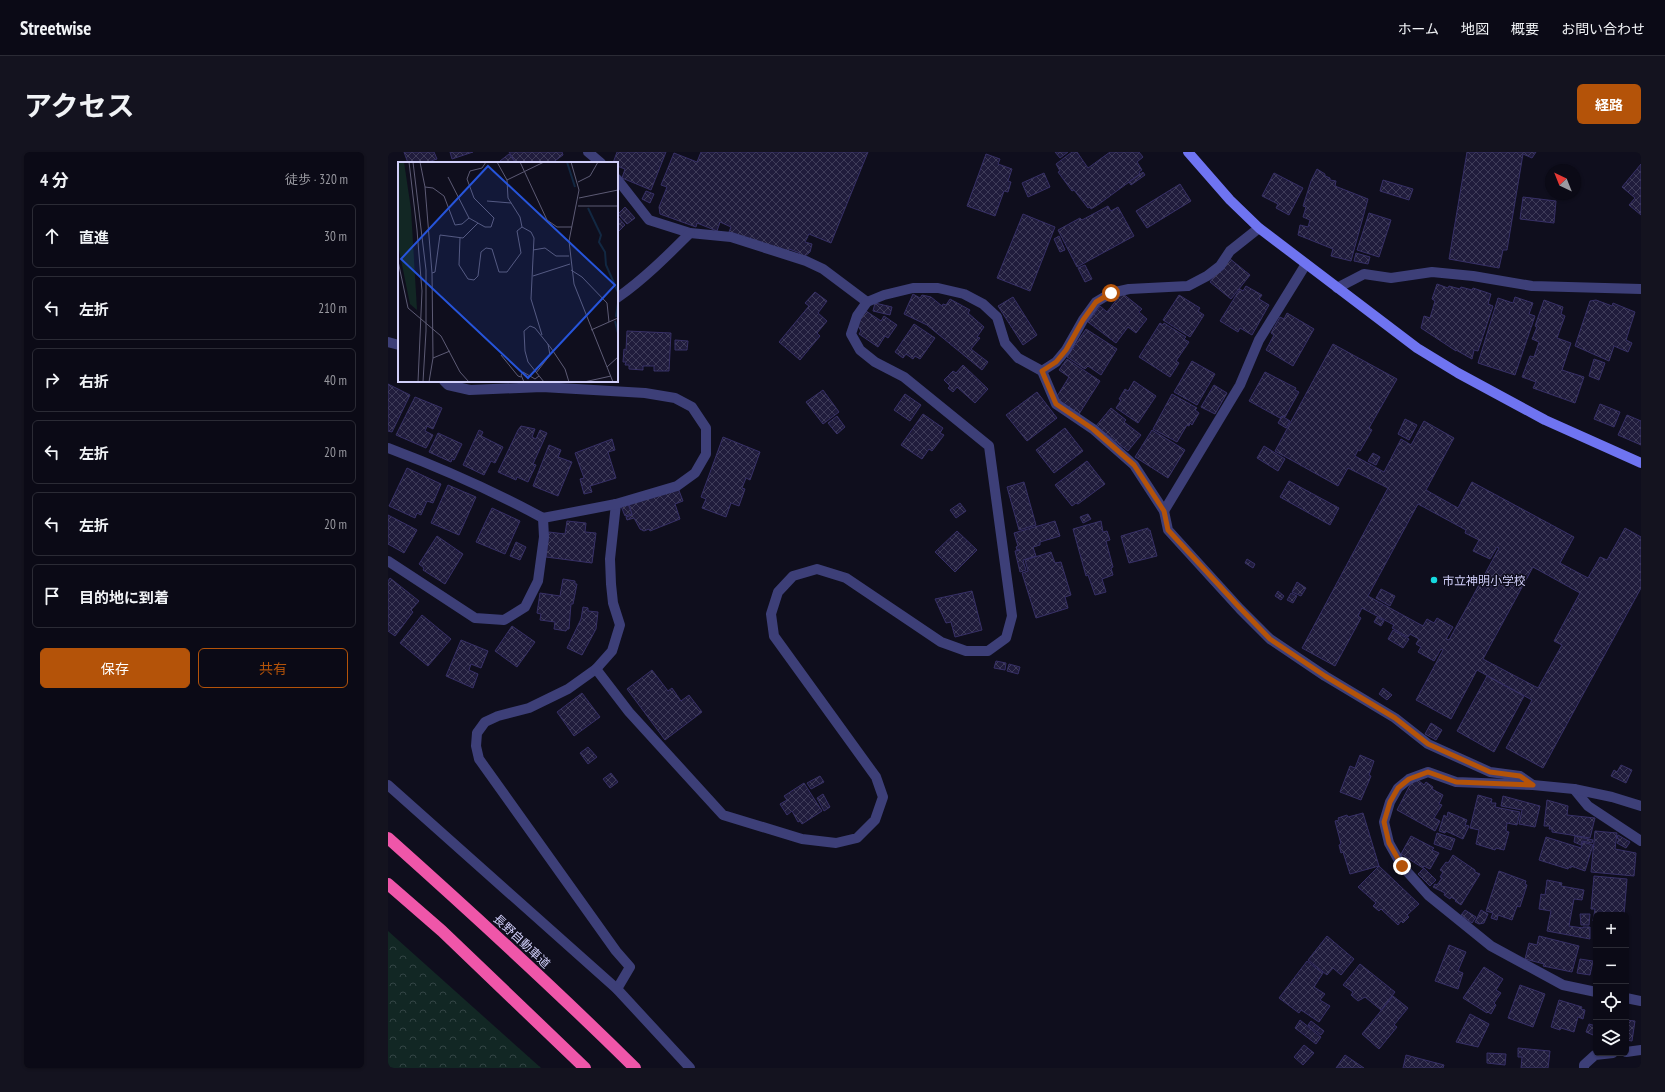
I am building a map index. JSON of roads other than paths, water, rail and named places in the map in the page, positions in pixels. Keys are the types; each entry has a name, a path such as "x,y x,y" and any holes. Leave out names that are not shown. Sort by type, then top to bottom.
{"highway":[{"name":"長野自動車道","path":"388,838 571,1005 634,1068"},
{"path":"388,884 447,937 585,1068"}],"street":[{"path":"588,152 600,162"},
{"path":"1188,152 1230,200 1259,228 1336,288 1417,348 1458,373 1545,420 1641,463"},
{"path":"618,180 649,220 690,233 731,237 806,261 847,285 867,302"},
{"path":"1042,371 1056,362 1066,350 1083,320 1096,302 1111,293 1129,289 1188,286 1220,266 1230,251 1259,228"},
{"path":"618,297 648,274 690,233"},
{"path":"1164,511 1240,385 1259,340 1306,264"},
{"path":"1336,288 1364,274 1391,278 1432,272 1473,276 1532,286 1641,289"},
{"path":"596,669 629,712 723,815 802,840 836,843 857,838 876,820 883,797 876,777 774,636 771,614 778,592 793,576 817,569 846,578 941,642 966,651 988,651 1006,638 1012,616 989,446 904,377 875,362 860,350 851,334 857,316 867,302 884,295 913,288 938,288 964,294 983,304 997,317 1005,343 1018,358 1042,371 1056,404 1093,429 1134,465 1164,511 1168,530 1270,639 1325,676 1395,718 1428,744 1490,772 1520,776 1533,785"},
{"path":"388,342 398,345"},
{"path":"388,448 508,499 543,518 616,504 677,486 695,473 706,454 706,428 692,407 675,398 644,392 542,387 470,390 448,385 445,382"},
{"path":"616,504 610,559 611,584 620,625 612,651 596,669 568,690 529,708 498,716 485,722 477,733 476,746 479,759 616,952 630,967 617,989"},
{"path":"388,561 475,618 504,620 525,607 538,582 544,537 543,518"},
{"path":"1593,991 1563,985 1491,946 1428,895 1402,866 1389,843 1384,822 1390,802 1398,788 1409,779 1428,772 1456,782 1533,785 1574,789 1612,797 1641,806"},
{"path":"388,785 617,989 690,1068"},
{"path":"1574,789 1588,806 1641,841"},
{"path":"1629,999 1641,1001"},
{"path":"1629,1052 1641,1050"},
{"path":"1584,1068 1584,1065 1594,1056"}],"place":[{"name":"市立神明小学校","path":"1434,580"}]}
